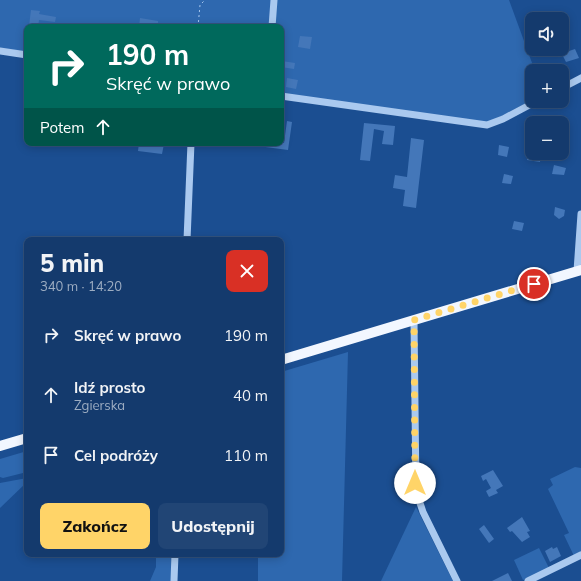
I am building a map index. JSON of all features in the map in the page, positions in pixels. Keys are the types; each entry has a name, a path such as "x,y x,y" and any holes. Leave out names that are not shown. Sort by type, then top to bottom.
{"main road":[{"path":"284,359 579,270"},
{"path":"0,446 24,439"}],"street":[{"path":"272,24 274,0"},
{"path":"0,51 24,55"},
{"path":"569,84 581,78"},
{"path":"284,96 487,124 503,119 525,107"},
{"path":"186,237 192,146"},
{"path":"579,270 581,214"},
{"path":"414,320 416,491 423,512 457,581"},
{"path":"528,581 581,555"},
{"path":"174,581 175,557"}],"path":[{"path":"198,24 200,5 205,0"}],"shaded area":[{"path":"0,0 509,0 525,44 525,56 530,56 532,64 525,64 525,104 488,123 284,94 284,24 24,24 24,52 0,48"},
{"path":"348,352 342,581 258,581 258,557 284,557 284,371"},
{"path":"24,452 24,473 3,478 0,477 0,459"},
{"path":"575,467 581,468 581,552 574,556 564,535 569,533 548,489 553,485 550,479"},
{"path":"24,479 24,485 0,508 0,483"},
{"path":"416,507 453,581 381,581"},
{"path":"539,548 549,568 523,580 514,560"},
{"path":"156,557 172,557 171,581 150,581 156,567"}],"building":[{"path":"31,10 40,11 39,14 56,17 55,22 39,20 38,24 29,24"},
{"path":"140,18 158,21 158,24 139,24"},
{"path":"300,36 312,37 310,49 298,47"},
{"path":"575,49 579,58 566,62 563,56 569,56 569,51"},
{"path":"284,61 295,63 294,69 284,67"},
{"path":"287,78 298,80 296,89 286,87"},
{"path":"287,121 292,122 288,150 258,146 284,146"},
{"path":"364,123 395,126 393,145 382,144 384,131 374,129 370,161 360,160"},
{"path":"411,138 424,140 416,208 403,206 405,190 393,188 395,175 407,177"},
{"path":"499,145 509,147 507,157 498,155"},
{"path":"139,146 164,146 162,154 138,151"},
{"path":"527,160 540,160 540,162"},
{"path":"554,165 566,168 564,175 552,174"},
{"path":"504,174 513,176 511,184 502,183"},
{"path":"555,207 565,210 564,216 559,219 554,215"},
{"path":"514,221 524,223 522,231 512,229"},
{"path":"493,470 503,486 496,490 498,493 489,497 486,491 491,488 486,479 483,481 481,476"},
{"path":"522,517 530,531 527,532 530,537 522,542 512,531 510,532 507,528"},
{"path":"484,525 494,539 489,543 479,529"},
{"path":"552,547 553,549 557,547 561,556 550,562 545,551"},
{"path":"508,573 512,581 492,581"}],"route":[{"path":"415,483 414,320 534,284"}]}
